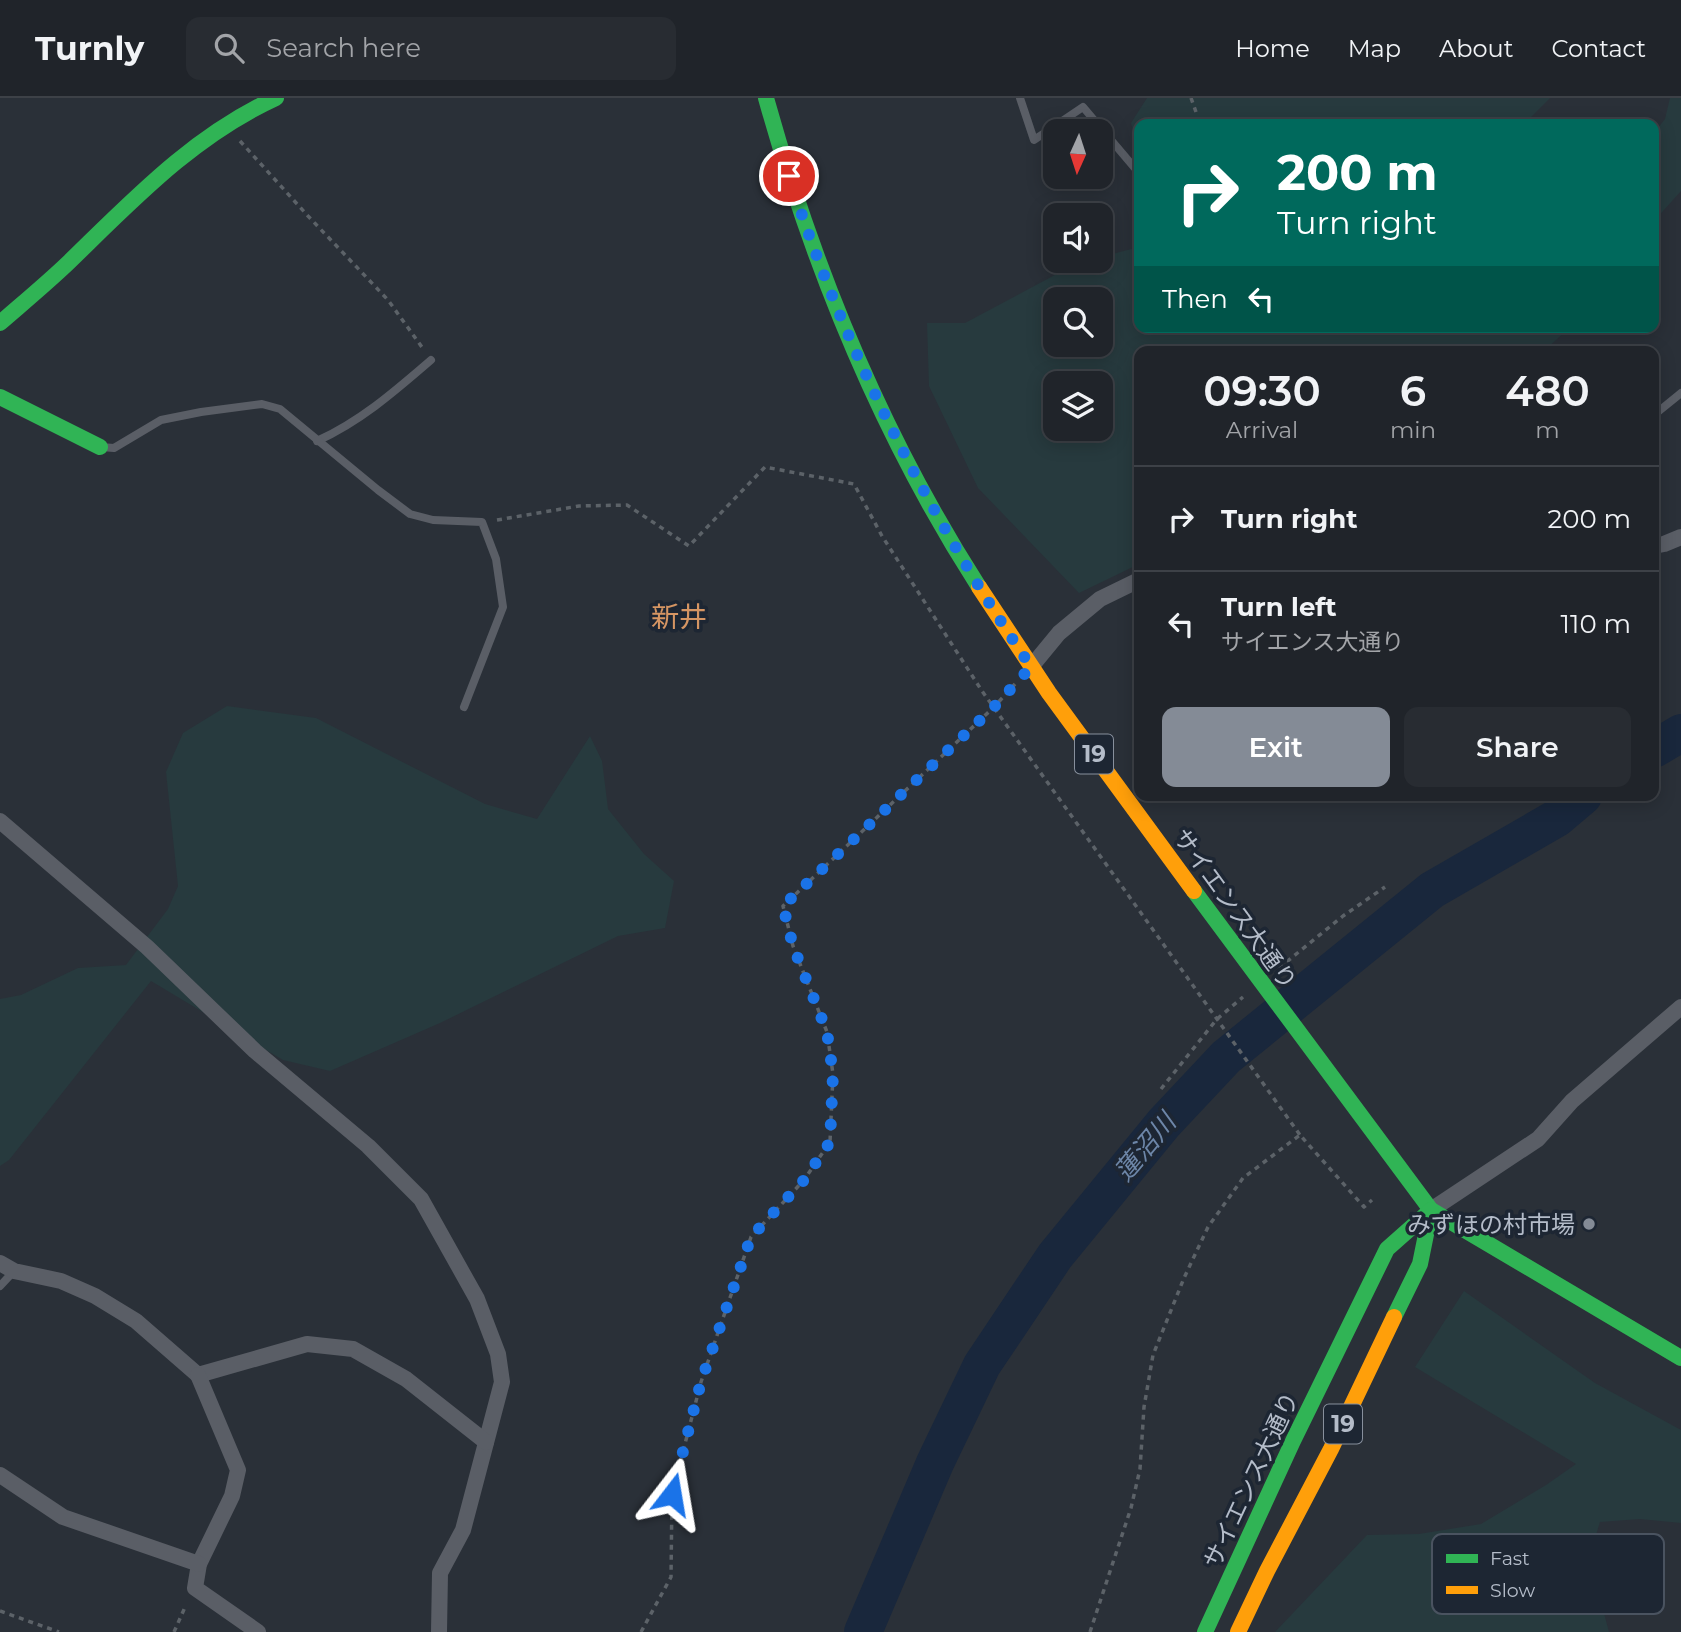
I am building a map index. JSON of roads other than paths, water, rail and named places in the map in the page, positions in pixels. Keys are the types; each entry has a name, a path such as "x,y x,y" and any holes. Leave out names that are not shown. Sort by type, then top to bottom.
{"main road":[{"path":"0,323 65,266 129,203 193,148 225,125 262,103 276,98"},
{"name":"サイエンス大通り","path":"766,98 805,226 858,359 926,496 964,561 1031,667 1260,983 1431,1210 1387,1248 1293,1441 1205,1632"},
{"path":"0,397 100,447"},
{"path":"1431,1210 1681,1358"},
{"name":"19","path":"1238,1632 1332,1449 1420,1264 1431,1210"}],"street":[{"path":"1659,545 1681,537"},
{"path":"1031,667 1059,633 1100,599 1134,582"},
{"path":"0,821 147,947 255,1051 368,1146 421,1199 477,1299 498,1354 502,1382 463,1530 440,1573 439,1632"},
{"path":"1431,1210 1538,1139 1572,1101 1681,1007"},
{"path":"7,1267 61,1281 95,1296 136,1321 198,1375 238,1470 232,1496 199,1564 195,1588 258,1632"},
{"path":"198,1375 307,1344 353,1349 406,1380 486,1442"},
{"path":"0,1475 63,1517 199,1564"}],"lane":[{"path":"1020,98 1034,140 1083,107 1134,167"},
{"path":"317,441 341,430 377,406 431,360"},
{"path":"1659,411 1681,393"},
{"path":"100,447 114,448 161,420 262,404 280,409 410,514 433,520 482,523 496,559 503,607 464,707"},
{"path":"0,1286 7,1267"}],"waterway":[{"name":"蓮沼川","path":"1659,746 1681,733"},
{"name":"蓮沼川","path":"863,1632 935,1463 982,1365 1055,1256 1164,1123 1226,1057 1432,890 1557,818 1577,801"}],"place":[{"name":"みずほの村市場","path":"1589,1224"}],"district":[{"name":"新井","path":"679,617"}]}
